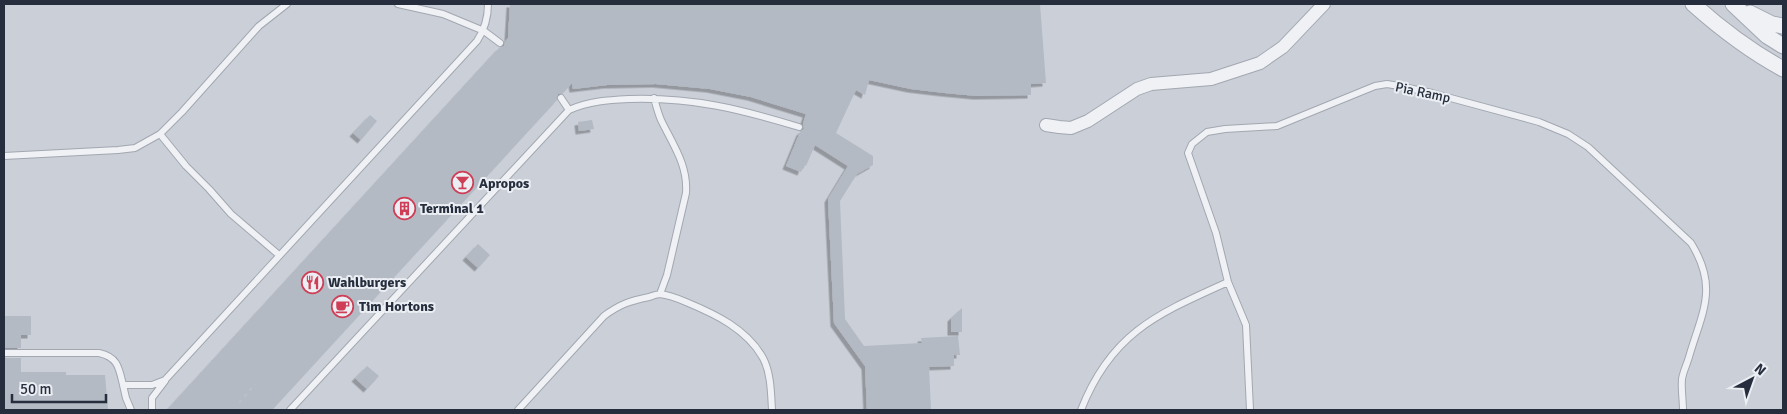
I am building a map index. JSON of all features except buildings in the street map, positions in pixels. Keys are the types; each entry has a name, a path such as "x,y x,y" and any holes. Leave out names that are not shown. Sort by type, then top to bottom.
{"street":[{"path":"1046,125 1071,128 1088,121 1137,89 1151,84 1210,79 1260,63 1283,47 1324,4"},
{"path":"1692,4 1724,32 1783,69"},
{"path":"1736,6 1772,24 1783,26"},
{"path":"1736,6 1767,36 1783,46"}],"lane":[{"path":"4,156 136,148 160,134 260,26 288,4"},
{"path":"398,4 432,10 484,31 500,43"},
{"path":"152,410 152,398 165,380 477,41 484,31 488,4"},
{"name":"Pia Ramp","path":"1250,410 1246,325 1228,282 1216,233 1188,153 1192,144 1207,132 1277,126 1376,86 1387,84 1466,101 1539,122 1563,131 1580,140 1690,243 1699,256 1707,286 1706,302 1682,379 1683,410"},
{"path":"561,98 569,110"},
{"path":"654,98 660,118 680,157 686,180 686,193 667,275 660,294"},
{"path":"290,410 569,110 588,103 654,98 702,102 753,113 799,127"},
{"path":"160,134 186,166 231,214 279,255"},
{"path":"1081,410 1089,390 1103,365 1133,332 1168,308 1228,282"},
{"path":"518,410 604,316 628,301 660,294 678,299 709,313 742,332 754,344 768,371 772,410"},
{"path":"4,353 99,353 108,355 116,361 131,410"},
{"path":"123,385 145,385 165,380"}],"path":[{"path":"239,402 255,384"}],"shaded area":[{"path":"4,4 1783,4 1783,410 4,410"}],"place":[{"name":"Apropos","path":"463,183"},
{"name":"Terminal 1","path":"404,208"},
{"name":"Wahlburgers","path":"312,282"},
{"name":"Tim Hortons","path":"343,306"}]}
